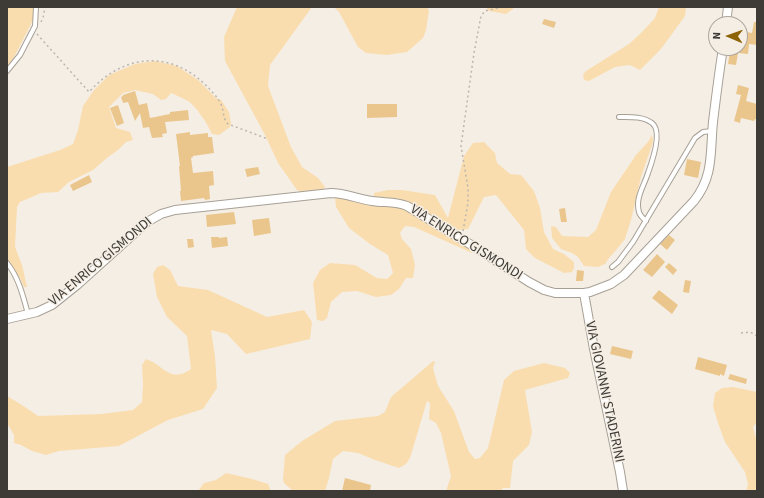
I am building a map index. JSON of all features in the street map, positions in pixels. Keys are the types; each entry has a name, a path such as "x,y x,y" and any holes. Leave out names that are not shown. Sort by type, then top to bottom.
{"street":[{"name":"VIA ENRICO GISMONDI","path":"7,319 44,309 54,303 77,285 146,222 158,215 170,211 329,193 347,194 369,200 405,205 544,290 555,293 584,293 605,287 624,276 701,192 707,179 710,164 721,56"},
{"name":"VIA GIOVANNI STADERINI","path":"584,293 623,491"}],"lane":[{"path":"7,71 20,55 35,26 36,7"},
{"path":"619,117 640,118 652,122 657,131 657,138 648,174 641,189 638,202 638,211 646,221"},
{"path":"612,267 618,262 634,242 695,138 703,132 713,131"},
{"path":"7,263 20,286 28,314"}],"path":[{"path":"461,238 468,202 468,188 461,146 474,52 481,16 485,11 502,7"},
{"path":"33,30 89,92 97,83 109,74 135,62 154,61 173,64 189,72 215,94 222,106 225,120 228,124 268,139"},
{"path":"741,333 750,332 757,336"}],"shaded area":[{"path":"7,7 33,7 33,20 7,68"},
{"path":"237,7 312,7 270,65 268,86 291,147 302,167 318,178 325,187 321,192 304,193 297,190 278,163 265,135 225,61 224,37"},
{"path":"334,7 427,7 429,11 423,38 407,52 387,55 366,53 358,47 339,12"},
{"path":"486,7 514,7 506,14 489,11"},
{"path":"659,7 686,7 685,16 661,49 640,70 630,65 615,67 589,81 584,80 583,75 586,71 629,44 641,33 655,18"},
{"path":"155,61 177,66 198,80 216,98 221,100 229,112 231,123 230,127 219,135 212,134 195,107 186,100 171,93 166,99 161,100 153,94 135,90 123,93 109,107 116,128 130,132 133,140 126,142 93,170 69,182 58,192 41,193 20,202 17,207 15,247 22,265 27,287 24,287 20,278 7,259 7,167 60,150 73,144 78,130 83,106 94,90 109,75 135,64"},
{"path":"652,135 653,142 641,177 625,239 605,264 598,267 584,266 578,257 561,249 552,238 551,226 556,227 562,236 588,237 596,230 611,192 636,155 648,142"},
{"path":"484,142 495,153 497,163 510,174 521,175 534,191 540,208 544,232 553,249 564,254 574,262 572,272 564,273 535,258 526,249 524,230 496,195 484,197 468,229 458,230 400,199 374,197 374,193 388,190 402,190 435,195 448,218 464,156 473,143"},
{"path":"335,197 408,209 474,250 472,253 414,227 405,226 400,233 402,239 411,249 415,265 413,278 406,278 399,289 391,295 376,297 357,291 342,292 331,302 327,318 323,321 317,320 313,283 320,270 330,263 355,265 377,278 387,279 393,273 388,255 370,244 349,228 336,207"},
{"path":"163,265 170,270 178,286 208,290 267,317 304,310 312,322 310,339 246,354 227,334 211,330 215,356 217,388 203,409 168,420 119,446 59,451 46,455 14,443 14,435 7,423 7,396 38,416 101,414 133,410 142,402 142,365 146,359 172,374 178,375 191,369 187,336 167,317 157,297 153,274 157,267"},
{"path":"433,361 435,362 433,368 438,386 454,411 469,452 475,459 480,458 488,448 504,380 514,371 544,363 565,368 570,373 568,378 525,390 532,432 529,445 513,461 510,488 503,488 501,491 446,491 451,476 441,433 436,423 429,419 430,403 427,401 410,458 406,464 399,468 358,453 343,451 333,459 325,491 293,491 284,483 285,455 302,441 335,421 378,416 385,412 391,397"},
{"path":"733,387 757,392 757,422 753,427 757,440 757,491 746,491 748,484 745,472 725,442 713,406 715,393 722,388"},
{"path":"226,473 268,484 271,491 198,491 204,483 216,480"}],"building":[{"path":"544,19 556,22 554,28 542,24"},
{"path":"754,22 757,22 757,45 749,44 748,54 748,32 752,33"},
{"path":"729,56 738,56 736,65 728,64"},
{"path":"738,85 749,88 746,101 757,104 757,119 754,121 741,118 740,123 734,121 741,95 736,94"},
{"path":"135,91 139,105 147,103 150,118 170,114 170,112 188,110 189,120 165,122 167,133 162,134 163,137 152,138 149,127 143,128 140,113 135,121 128,102 123,103 121,97 123,95"},
{"path":"367,104 397,104 397,117 367,118"},
{"path":"118,105 124,123 117,126 110,108"},
{"path":"190,132 190,135 208,133 208,137 212,137 214,153 193,156 191,158 193,173 213,171 214,185 209,186 210,199 205,200 204,198 181,201 180,166 176,134"},
{"path":"687,159 701,162 698,178 684,175"},
{"path":"258,167 260,174 247,177 245,169"},
{"path":"89,175 92,182 73,191 70,185"},
{"path":"565,208 567,222 561,222 559,209"},
{"path":"234,212 236,224 207,227 206,215"},
{"path":"269,218 271,233 254,236 252,220"},
{"path":"669,235 675,240 667,250 660,244"},
{"path":"211,237 227,237 228,246 212,248"},
{"path":"187,239 193,239 194,247 188,248"},
{"path":"657,254 665,262 652,277 643,270"},
{"path":"669,263 677,270 673,275 665,267"},
{"path":"577,270 584,271 583,281 576,281"},
{"path":"685,280 691,281 689,293 683,292"},
{"path":"659,290 678,305 672,314 652,298"},
{"path":"612,346 633,351 631,359 610,354"},
{"path":"698,357 727,365 724,376 695,369"},
{"path":"730,374 747,379 746,384 728,379"},
{"path":"345,478 371,485 370,491 342,491"}]}
